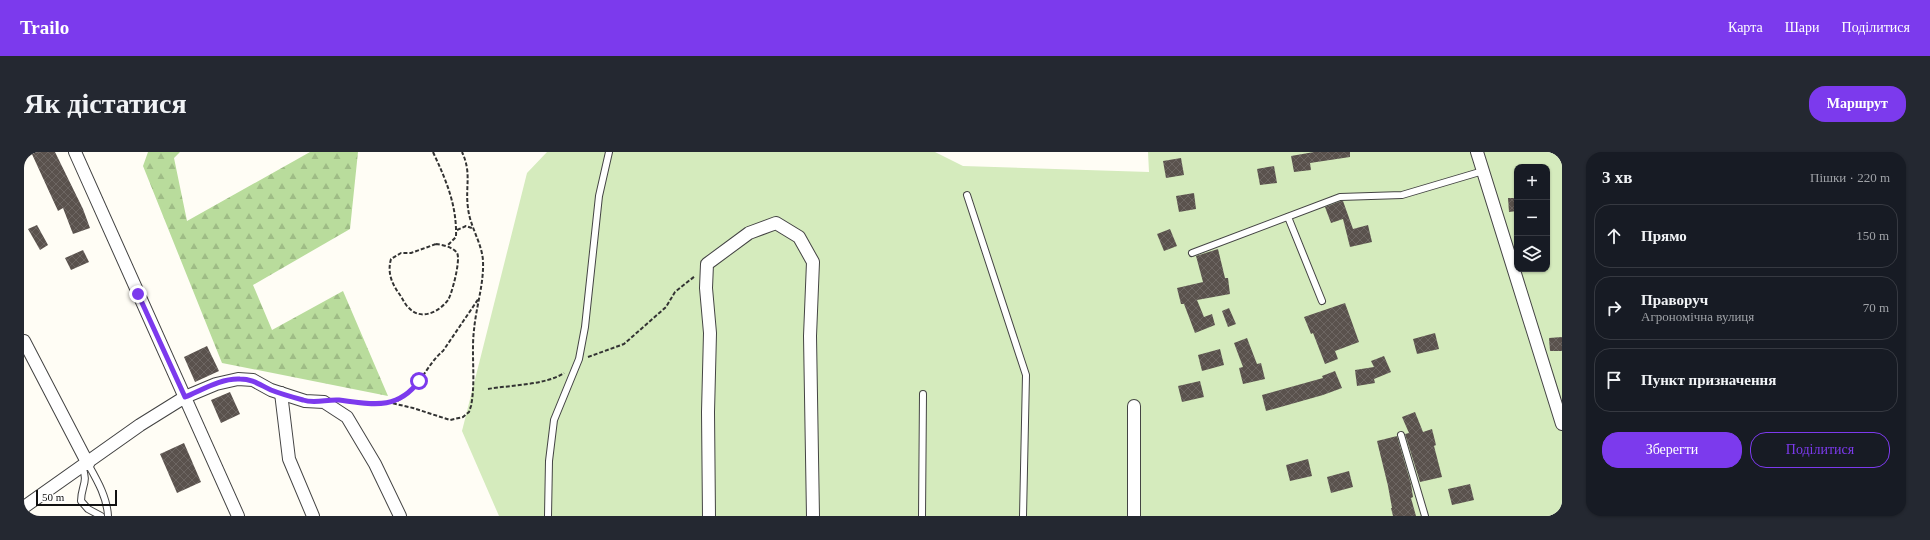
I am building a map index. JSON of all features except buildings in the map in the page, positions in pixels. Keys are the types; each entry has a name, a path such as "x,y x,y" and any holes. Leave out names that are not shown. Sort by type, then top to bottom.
{"street":[{"path":"75,152 238,516"},
{"path":"1480,153 1483,171 1562,424"},
{"path":"708,516 710,333 706,288 707,264 749,233 776,223 799,237 814,262 810,336 813,516"},
{"path":"24,341 85,465"},
{"path":"24,507 140,425 185,397 216,384 238,378 253,380 271,390 281,392 304,401 324,402 347,417 375,464 400,516"},
{"path":"281,392 289,459 313,516"},
{"path":"1134,406 1134,516"}],"lane":[{"path":"548,516 549,461 554,420 579,359 585,327 599,196 610,152"},
{"path":"1192,254 1340,197 1402,195 1483,171"},
{"path":"967,195 1026,375 1023,516"},
{"path":"1288,217 1322,301"},
{"path":"922,516 923,394"},
{"path":"1401,435 1426,516"},
{"path":"85,465 86,483 81,489 81,501 88,508 101,516"},
{"path":"85,465 102,492 108,508 108,516"}],"path":[{"path":"433,152 447,180 457,230 456,237 446,246"},
{"path":"386,402 413,408 450,420 458,420 468,413 472,402 472,354 474,328 483,262 480,248 472,228 466,198 469,174 462,152"},
{"path":"457,230 466,226 472,228"},
{"path":"436,244 446,246 457,252 460,257 449,299 430,314 418,314 413,312 408,307 390,279 389,268 391,259 400,254 412,253 436,244"},
{"path":"488,390 512,385 544,382 557,377 568,370 574,360 624,344 666,307 675,292 707,267"},
{"path":"324,402 338,400 365,404 396,401 415,386 437,356 443,351 479,297"}],"green space":[{"path":"148,152 180,152 174,158 187,221 310,152 358,152 350,229 253,285 272,330 343,291 388,396 222,363 143,166"},
{"path":"547,152 935,152 963,166 1149,172 1148,152 1562,152 1562,516 499,516 462,431 527,173"}],"route":[{"path":"138,294 185,397 216,384 238,378 253,380 271,390 281,392 304,401 324,402 338,400 365,404 396,401 419,381"}]}
